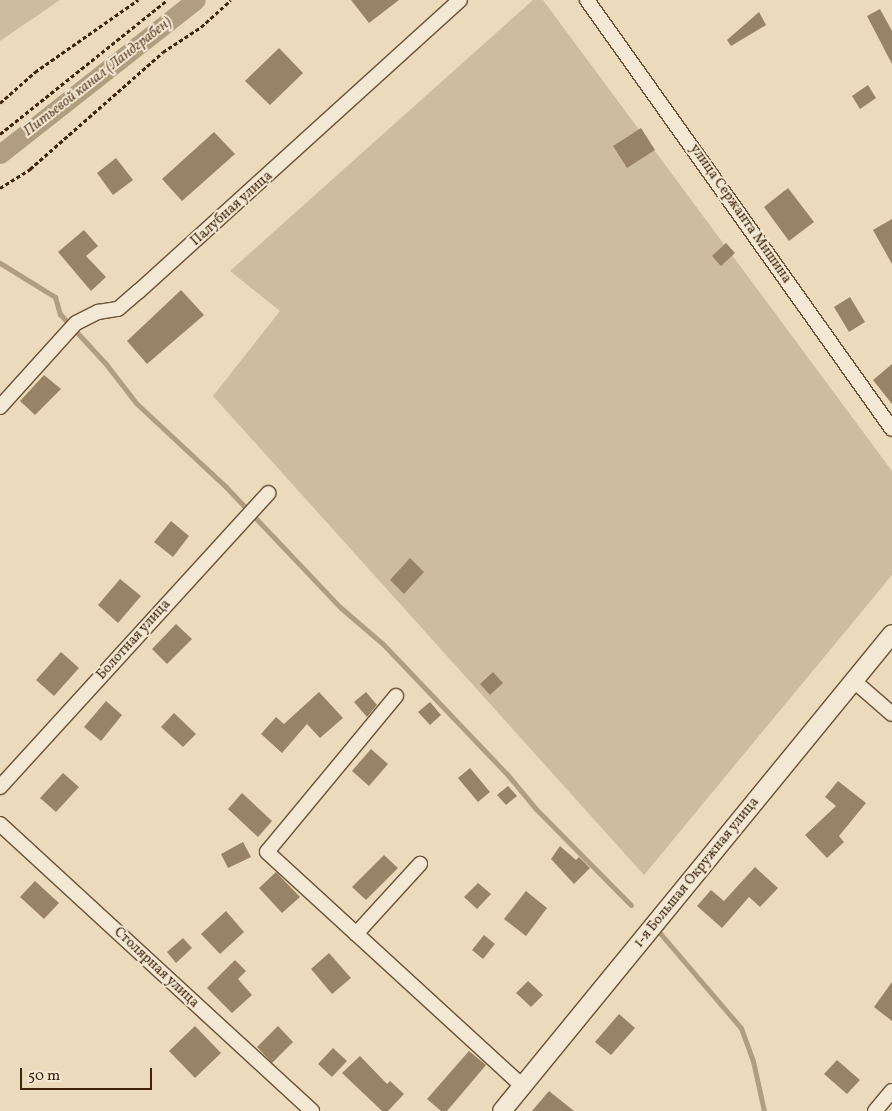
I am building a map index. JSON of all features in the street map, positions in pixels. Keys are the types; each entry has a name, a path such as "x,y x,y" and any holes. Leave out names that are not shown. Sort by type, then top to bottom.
{"street":[{"name":"Палубная улица","path":"0,408 76,323 98,312 118,309 460,0"},
{"name":"улица Сержанта Мишина","path":"587,0 892,429"},
{"name":"Болотная улица","path":"0,787 268,493"},
{"name":"1-я Большая Окружная улица","path":"502,1111 892,634"},
{"path":"854,681 892,714"},
{"path":"396,696 267,852 522,1086"},
{"name":"Столярная улица","path":"0,824 312,1111"},
{"path":"356,934 420,864"},
{"path":"875,1111 892,1092"}],"path":[{"path":"0,103 35,72 138,0"},
{"path":"0,134 167,0"},
{"path":"0,188 30,169 164,52 201,27 231,0"}],"shaded area":[{"path":"0,0 60,0 0,41"},
{"path":"533,0 543,0 892,471 892,575 644,875 213,396 280,311 230,271"}],"building":[{"path":"351,0 399,0 369,23"},
{"path":"880,9 892,31 892,64 867,16"},
{"path":"759,12 766,25 731,46 727,40"},
{"path":"279,48 303,73 270,105 245,81"},
{"path":"868,85 876,98 860,109 852,96"},
{"path":"641,128 655,150 627,168 613,146"},
{"path":"214,132 235,154 182,201 162,179"},
{"path":"116,158 133,180 113,195 97,173"},
{"path":"788,188 814,222 789,241 764,207"},
{"path":"892,219 892,264 873,230"},
{"path":"84,230 98,246 86,256 106,277 91,291 58,252"},
{"path":"726,243 735,253 721,266 712,256"},
{"path":"181,290 204,315 147,364 127,341"},
{"path":"850,297 865,322 849,332 834,307"},
{"path":"892,364 892,404 873,380"},
{"path":"44,375 61,389 35,415 20,401"},
{"path":"171,521 189,536 173,557 154,542"},
{"path":"410,558 424,572 404,594 390,580"},
{"path":"120,579 141,596 118,623 98,605"},
{"path":"176,624 192,639 167,664 152,649"},
{"path":"61,652 79,668 54,696 36,680"},
{"path":"493,672 503,683 490,695 480,684"},
{"path":"319,692 343,718 320,738 307,724 282,753 261,734 276,717 284,724"},
{"path":"366,692 377,705 367,717 354,702"},
{"path":"106,701 122,715 101,741 84,727"},
{"path":"430,702 441,715 430,725 418,712"},
{"path":"174,713 196,734 183,747 161,727"},
{"path":"371,749 388,764 369,786 352,771"},
{"path":"470,768 490,792 478,802 458,778"},
{"path":"63,773 79,787 56,812 40,798"},
{"path":"838,781 866,803 839,836 844,842 827,858 805,835 836,806 825,797"},
{"path":"508,786 517,796 506,805 497,795"},
{"path":"242,793 272,821 258,837 228,809"},
{"path":"243,842 251,857 228,868 221,854"},
{"path":"560,846 576,860 579,857 590,868 574,884 551,859"},
{"path":"384,855 398,868 366,900 352,887"},
{"path":"755,867 778,888 760,907 749,897 722,928 697,906 711,890 724,901"},
{"path":"276,872 300,897 282,913 259,888"},
{"path":"35,881 59,903 44,919 20,897"},
{"path":"478,883 491,894 477,909 464,897"},
{"path":"526,891 547,908 526,936 504,919"},
{"path":"226,911 244,932 220,954 201,934"},
{"path":"484,935 495,944 483,959 472,950"},
{"path":"183,938 192,948 176,963 167,952"},
{"path":"329,953 351,978 332,994 311,969"},
{"path":"235,960 246,971 238,979 252,995 232,1013 207,988"},
{"path":"528,981 543,995 531,1007 516,993"},
{"path":"892,982 892,1021 874,1007"},
{"path":"619,1014 635,1028 611,1055 595,1042"},
{"path":"195,1026 221,1053 195,1078 169,1051"},
{"path":"278,1026 293,1042 272,1063 257,1047"},
{"path":"333,1048 347,1061 332,1077 318,1064"},
{"path":"469,1051 486,1065 447,1111 441,1111 427,1099"},
{"path":"360,1056 387,1084 390,1081 404,1094 388,1111 382,1111 342,1073"},
{"path":"837,1060 860,1080 847,1094 824,1074"},
{"path":"549,1091 574,1111 532,1111"}],"waterway":[{"name":"Питьевой канал (Ландграбен)","path":"0,154 196,0"},
{"path":"0,263 55,297 60,314 106,364 136,403 226,487 341,608 383,644 507,774 536,809 631,905"},
{"path":"659,932 741,1028 753,1061 764,1111"}]}
